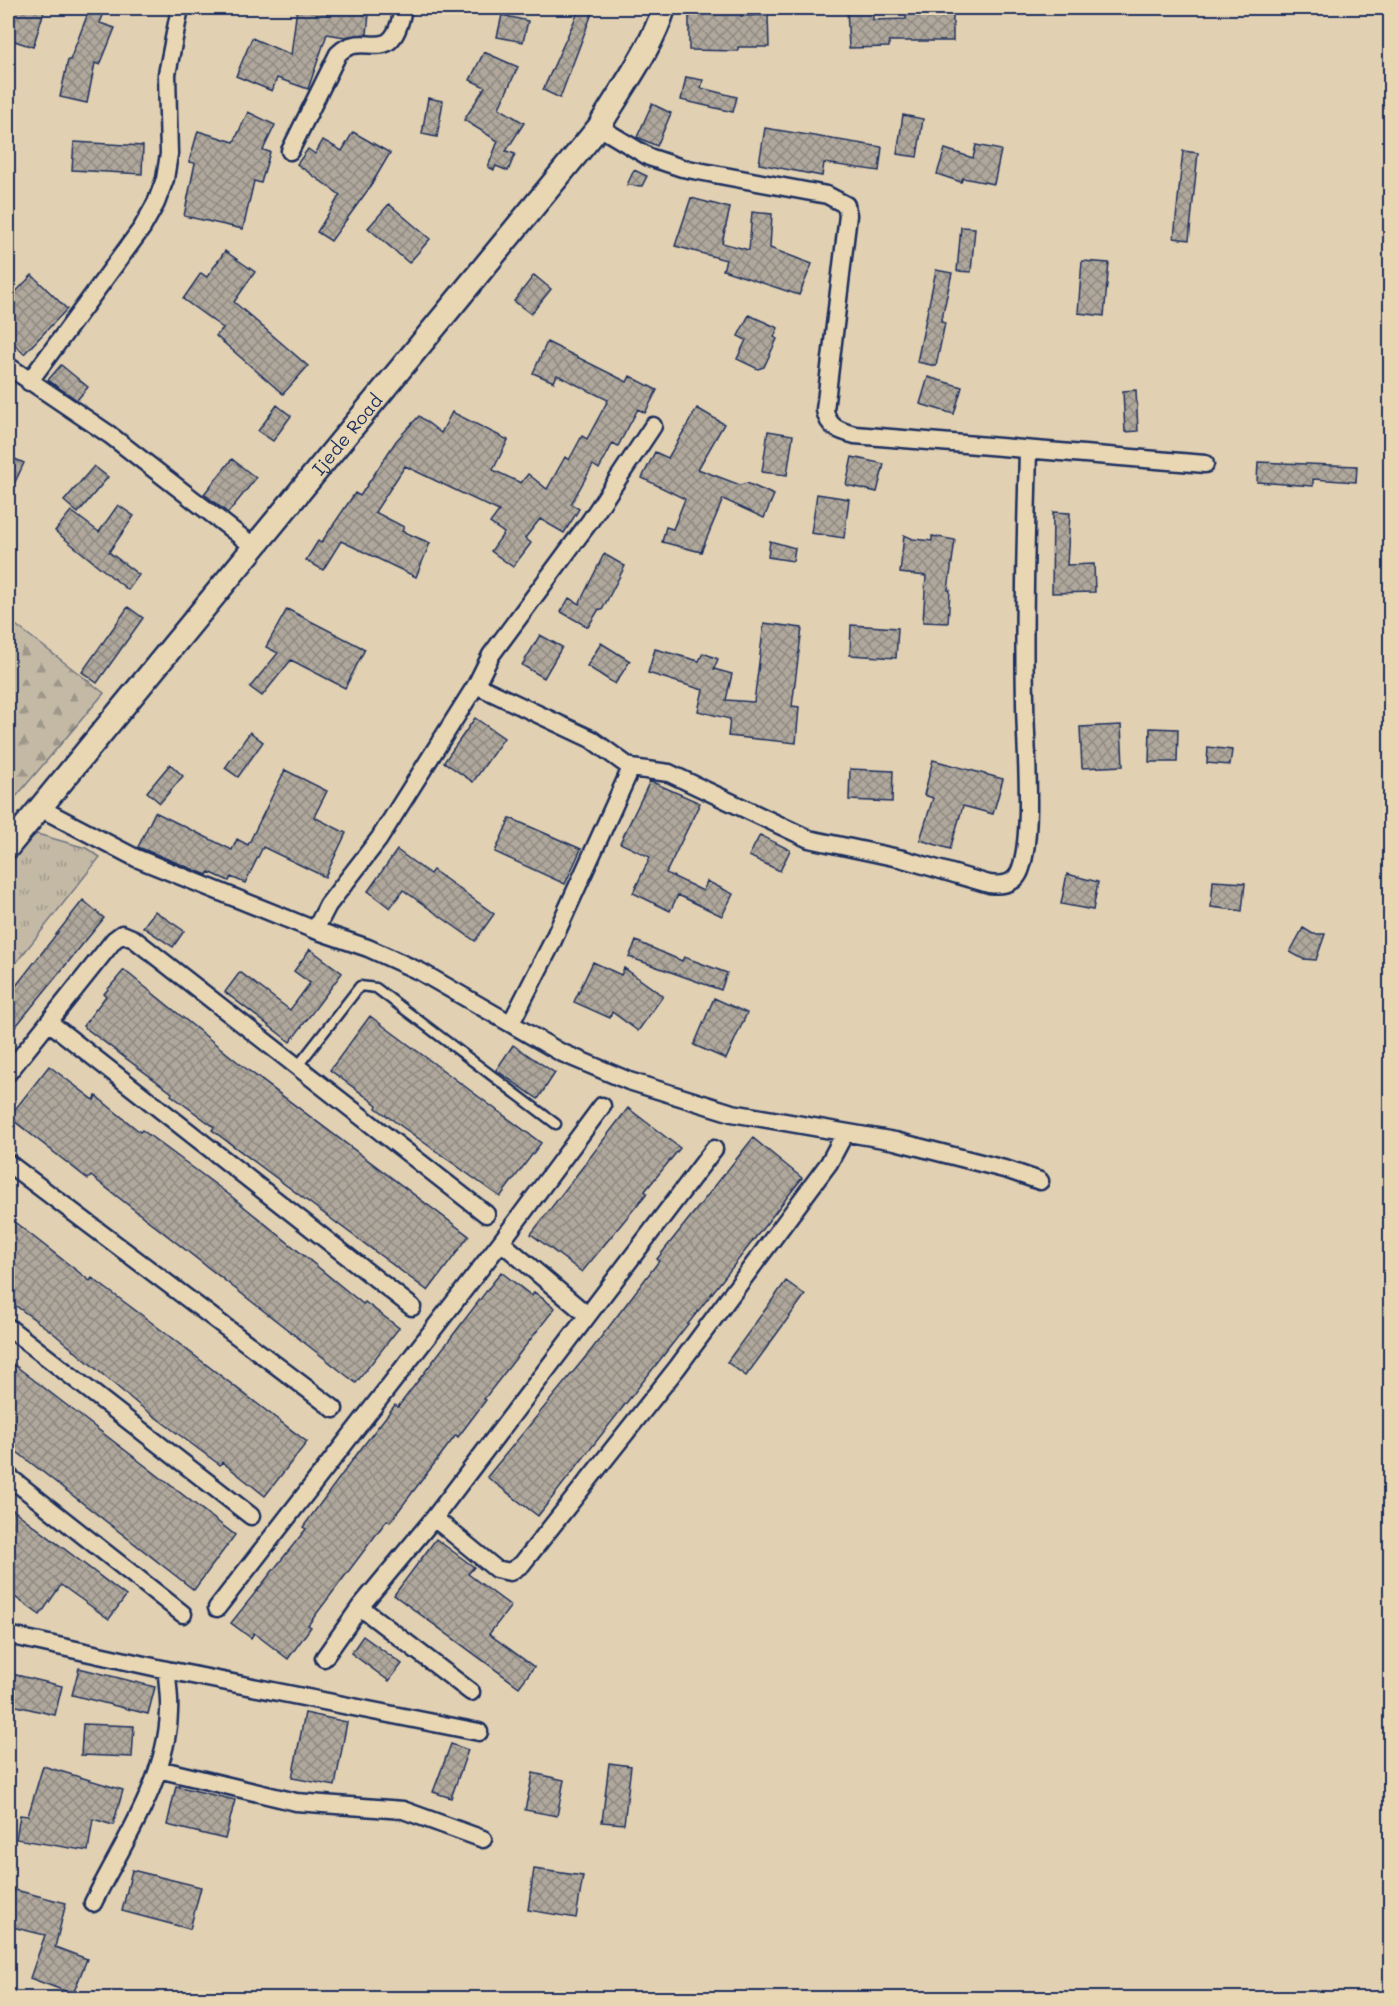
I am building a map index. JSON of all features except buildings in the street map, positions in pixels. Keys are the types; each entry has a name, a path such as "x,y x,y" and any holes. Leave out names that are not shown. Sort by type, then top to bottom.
{"main road":[{"name":"Ijede Road","path":"8,847 599,127 639,60 659,22 663,8"}],"street":[{"path":"28,382 142,228 156,203 165,179 169,154 167,74 180,8"},
{"path":"290,150 338,54 345,47 353,45 373,46 387,43 396,34 403,8"},
{"path":"599,127 649,157 682,168 827,195 846,206 848,215 825,411 827,421 837,430 855,435 1205,464"},
{"path":"8,366 28,382 110,435 253,546"},
{"path":"315,930 328,905 379,839 476,685 491,655 590,521 653,426"},
{"path":"476,685 591,739 631,768 669,773 809,838 903,859 989,884 1004,886 1014,881 1021,868 1027,815 1023,585 1028,450"},
{"path":"511,1023 550,947 631,768"},
{"path":"40,808 136,858 315,930 368,948 421,972 560,1052 629,1081 732,1113 895,1141 1008,1170 1040,1181"},
{"path":"8,1073 114,940 122,934 134,939 486,1214"},
{"path":"50,1023 412,1307"},
{"path":"217,1608 501,1242 602,1106"},
{"path":"434,1518 496,1569 510,1572 522,1564 684,1359 829,1163 845,1133"},
{"path":"324,1658 360,1607 434,1518 714,1149"},
{"path":"8,1163 334,1409"},
{"path":"501,1242 587,1315"},
{"path":"8,1327 251,1516"},
{"path":"8,1476 183,1614"},
{"path":"360,1607 471,1692"},
{"path":"8,1635 167,1670 479,1732"},
{"path":"93,1903 131,1830 158,1769 169,1712 167,1670"},
{"path":"158,1769 276,1799 404,1810 483,1839"}],"lane":[{"path":"297,1068 360,987 367,985 376,988 556,1124"}],"green space":[{"path":"8,619 104,693 9,805 8,804"},
{"path":"37,834 86,848 100,857 8,973 8,862 21,844"}]}
